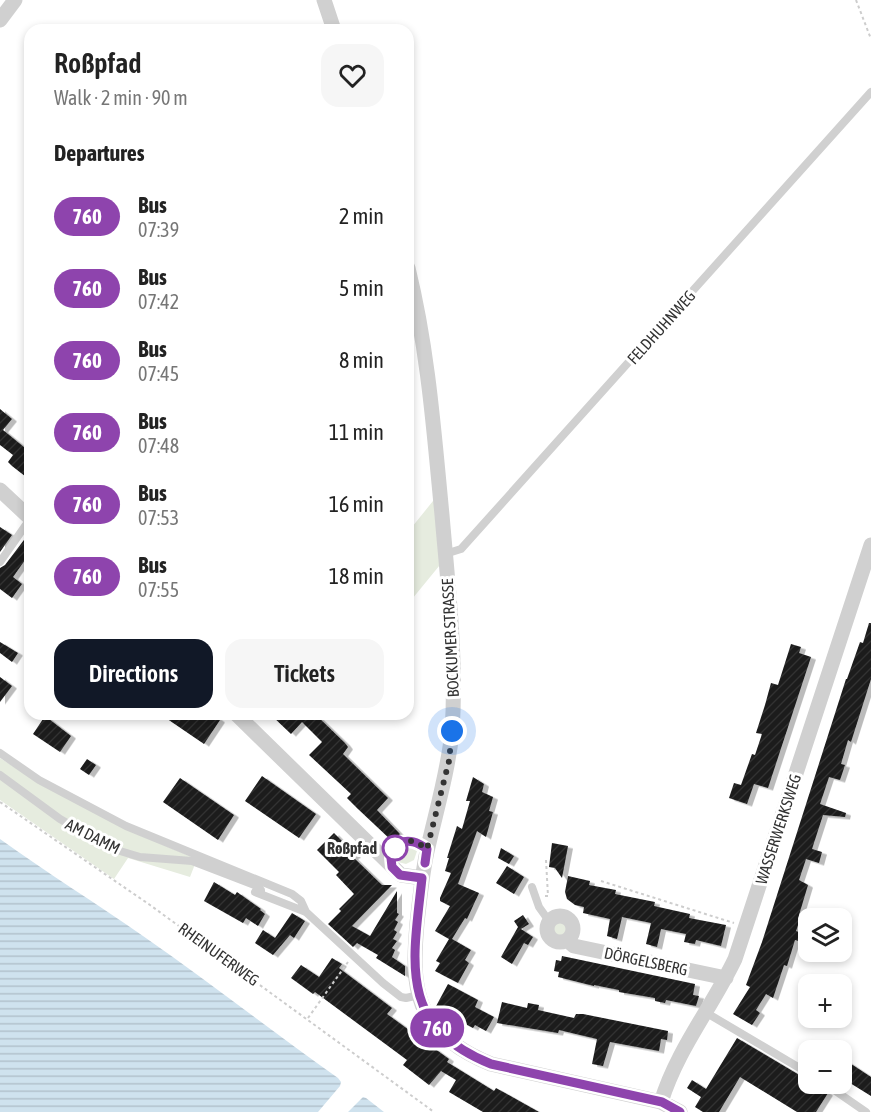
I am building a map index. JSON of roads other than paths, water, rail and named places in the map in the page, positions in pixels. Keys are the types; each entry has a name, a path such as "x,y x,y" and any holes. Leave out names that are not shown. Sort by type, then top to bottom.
{"street":[{"path":"0,20 15,0"},
{"path":"324,0 332,24"},
{"name":"BOCKUMER STRASSE","path":"414,299 434,424 446,554 452,654 452,731 449,761 427,849 415,946 415,977 424,1011 452,1043 472,1056 491,1064 662,1102 680,1112"},
{"path":"0,490 24,513"},
{"name":"WASSERWERKSWEG","path":"662,1102 678,1057 726,978 746,927 871,545"},
{"path":"242,720 400,875 422,878"},
{"name":"DÖRGELSBERG","path":"549,921 546,930 550,938 558,942 567,940 574,946 726,978"}],"lane":[{"name":"FELDHUHNWEG","path":"446,554 461,549 871,92"},
{"path":"0,562 24,528"},
{"path":"0,753 58,791 126,826 292,894 301,901 306,912"},
{"name":"AM DAMM","path":"0,775 60,819 111,848 140,857 192,861 257,886 261,890 258,893 306,912 401,997 419,995"},
{"path":"392,867 391,858 398,843 406,840 417,842 427,849"},
{"path":"532,887 539,907 549,921"},
{"path":"705,1012 798,1067"},
{"path":"840,1094 866,1112"}],"water":[{"path":"0,839 192,971 338,1078 341,1082 340,1086 318,1112 0,1112"},
{"path":"363,1097 366,1098 384,1112 348,1112"}],"place":[{"name":"Roßpfad","path":"395,848"}]}
